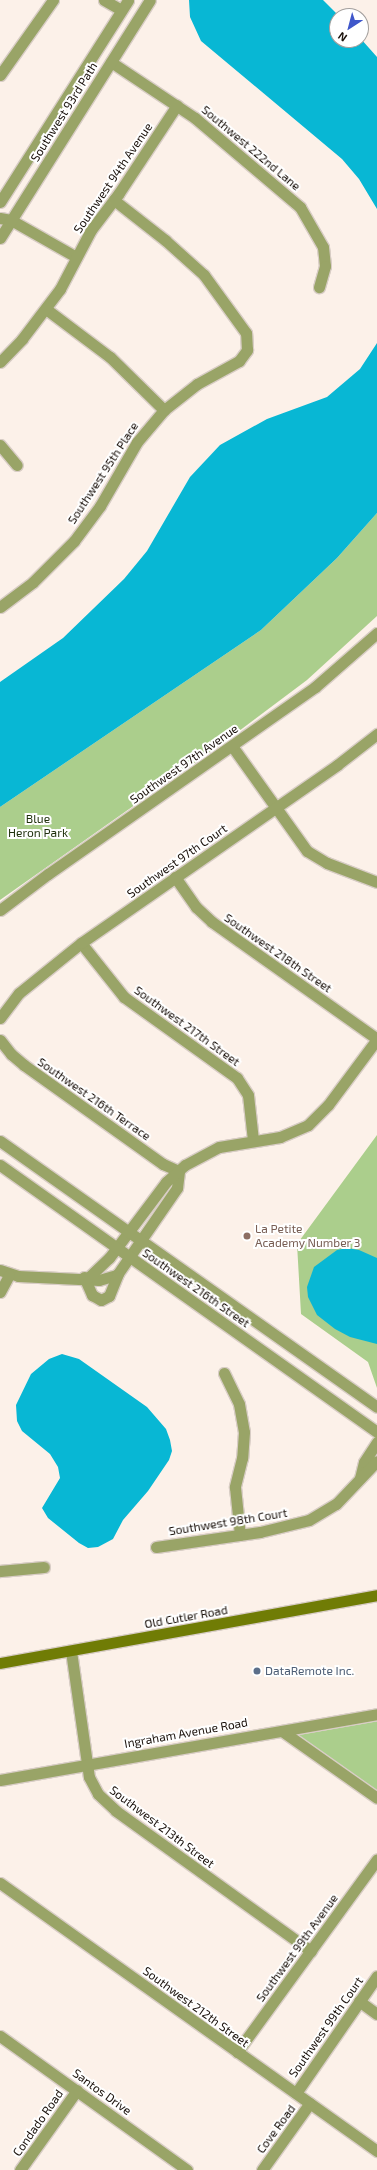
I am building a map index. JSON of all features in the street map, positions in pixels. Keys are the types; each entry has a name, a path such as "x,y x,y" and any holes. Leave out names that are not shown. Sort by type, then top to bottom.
{"main road":[{"name":"Old Cutler Road","path":"0,1663 377,1595"}],"street":[{"path":"0,75 53,0"},
{"path":"104,0 122,10"},
{"name":"Southwest 93rd Path","path":"0,202 128,0"},
{"name":"Southwest 93rd Path","path":"0,238 150,0"},
{"name":"Southwest 222nd Lane","path":"111,62 177,105 277,186 307,217 319,236 325,256 325,266 318,287"},
{"name":"Southwest 94th Avenue","path":"0,362 46,309 64,282 91,230 114,200 177,105"},
{"name":"Southwest 95th Place","path":"0,607 37,578 74,541 100,506 137,442 164,410 196,384 241,360 248,344 242,328 199,269 114,200"},
{"path":"0,202 12,220"},
{"path":"0,218 12,220 76,257"},
{"path":"46,309 110,356 164,410"},
{"path":"0,445 17,465"},
{"name":"Southwest 97th Avenue","path":"0,910 48,874 329,677 377,633"},
{"name":"Southwest 97th Court","path":"0,1018 19,993 82,943 275,808 377,734"},
{"path":"232,746 298,841 311,854 327,863 377,882"},
{"name":"Southwest 218th Street","path":"175,877 196,907 212,922 377,1039"},
{"name":"Southwest 217th Street","path":"82,943 118,991 128,1000 237,1078 248,1095 253,1140"},
{"path":"86,1278 104,1265 166,1182 192,1160 208,1152 228,1145 280,1137 313,1121 334,1098 377,1039"},
{"name":"Southwest 216th Terrace","path":"0,1040 11,1054 24,1065 164,1164 179,1171"},
{"name":"Southwest 216th Street","path":"0,1141 377,1407"},
{"name":"Southwest 216th Street","path":"0,1165 377,1432"},
{"path":"86,1278 92,1295 101,1300 109,1296 118,1274 131,1258 177,1188 179,1171"},
{"path":"0,1292 5,1273 99,1280 118,1274"},
{"path":"224,1373 239,1404 244,1432 243,1452 235,1487 240,1535"},
{"name":"Southwest 98th Court","path":"360,1478 364,1462 377,1442"},
{"name":"Southwest 98th Court","path":"156,1547 273,1529 314,1517 342,1499 377,1461"},
{"path":"0,1571 44,1567"},
{"name":"Southwest 213th Street","path":"71,1651 87,1765 94,1788 109,1806 312,1951"},
{"name":"Ingraham Avenue Road","path":"0,1780 377,1714"},
{"path":"282,1731 377,1798"},
{"name":"Southwest 99th Avenue","path":"237,2052 312,1951 377,1859"},
{"name":"Southwest 212th Street","path":"0,1883 377,2151"},
{"name":"Southwest 99th Court","path":"296,2093 377,1976"},
{"path":"359,2001 377,2014"},
{"name":"Santos Drive","path":"0,2036 187,2170"},
{"name":"Condado Road","path":"20,2170 77,2090"},
{"name":"Cove Road","path":"262,2170 310,2104"}],"green space":[{"name":"Blue Heron Park","path":"377,513 377,616 307,680 227,740 0,900 0,807 261,630 337,558"},
{"path":"377,1135 377,1388 368,1362 301,1314 297,1244"},
{"path":"377,1719 377,1794 294,1737 295,1732"}],"water":[{"path":"189,0 323,0 331,8 329,8 329,48 369,48 377,57 377,209 359,179 342,159 201,41 190,17"},
{"path":"377,343 377,513 337,558 261,630 0,807 0,682 63,638 124,579 147,551 190,477 220,445 267,419 327,397 360,369"},
{"path":"347,1248 359,1250 377,1258 377,1344 350,1337 335,1329 317,1315 308,1297 307,1287 314,1267 337,1250"},
{"path":"62,1354 79,1359 147,1407 166,1429 170,1440 172,1451 169,1460 148,1491 123,1520 113,1539 98,1547 88,1548 79,1543 48,1518 42,1508 60,1478 58,1467 50,1454 22,1431 17,1421 16,1405 31,1374 49,1359"}],"place":[{"name":"La Petite Academy Number 3","path":"247,1236"},
{"name":"DataRemote Inc.","path":"257,1671"}]}
